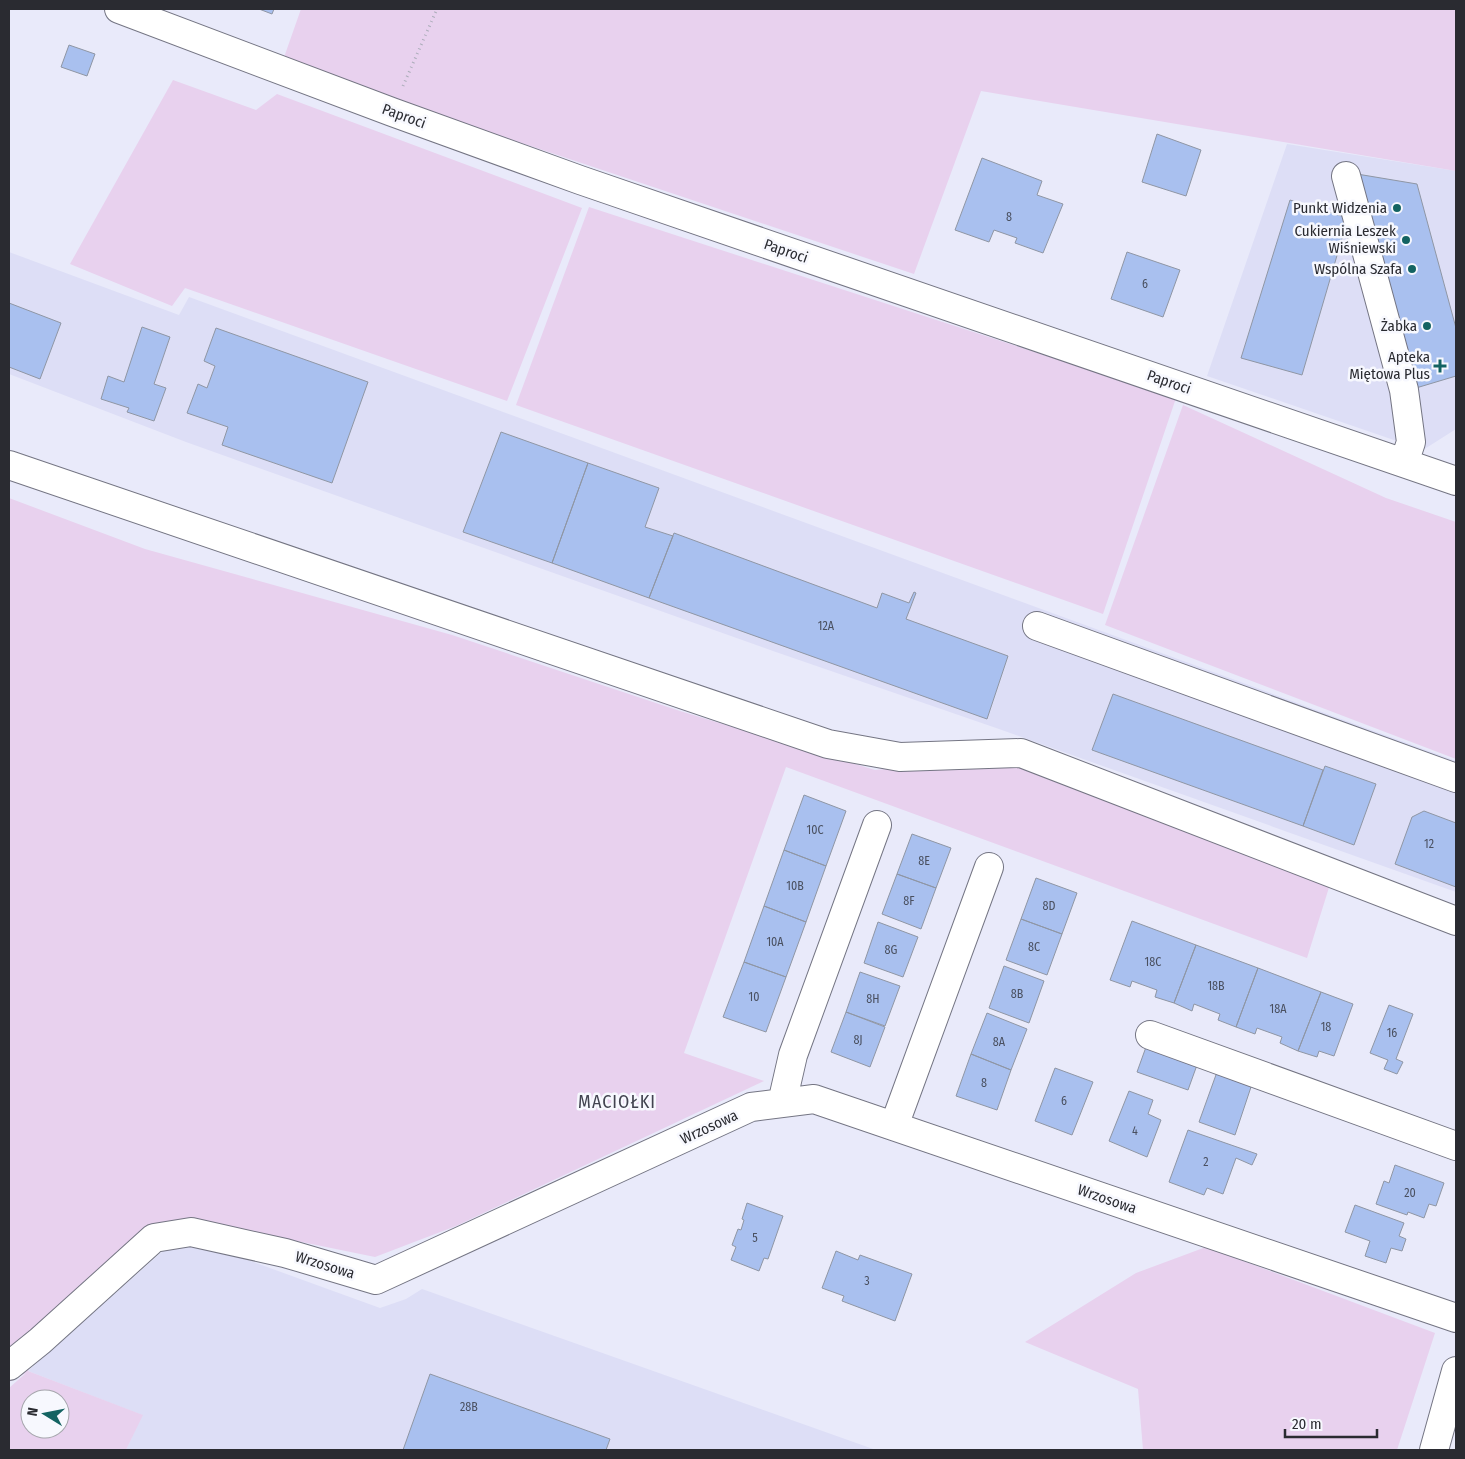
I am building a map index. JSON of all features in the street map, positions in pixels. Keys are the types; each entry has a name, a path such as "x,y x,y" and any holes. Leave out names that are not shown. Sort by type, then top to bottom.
{"street":[{"name":"Paproci","path":"119,9 392,112 580,180 1456,481"},
{"path":"1346,176 1404,390 1411,442 1404,463"},
{"path":"9,465 828,744 900,757 1022,753 1456,921"},
{"path":"1037,626 1456,778"},
{"path":"782,1103 793,1055 877,825"},
{"path":"894,1126 989,868"},
{"path":"1150,1035 1456,1146"},
{"name":"Wrzosowa","path":"9,1366 40,1341 154,1238 191,1232 285,1253 376,1280 751,1107 814,1098 1456,1318"},
{"path":"1434,1450 1456,1372"}],"path":[{"path":"392,112 437,9"}],"shaded area":[{"path":"301,9 1456,9 1456,171 981,91 914,274 282,63"},
{"path":"173,80 256,110 277,94 582,208 507,401 185,288 172,306 70,264"},
{"path":"1287,144 1456,171 1456,429 1423,450 1207,376"},
{"path":"589,207 1176,398 1103,614 516,405"},
{"path":"9,252 179,315 189,297 1456,761 1456,892 186,442 9,374"},
{"path":"1183,405 1386,498 1456,522 1456,759 1105,625"},
{"path":"9,498 145,549 452,635 680,711 875,770 1018,757 1331,881 1307,958 786,767 684,1053 764,1081 456,1226 375,1257 287,1239 191,1232 154,1238 40,1341 28,1371 143,1415 126,1450 9,1450 9,1388 26,1373 9,1382"},
{"path":"201,1243 380,1308 406,1299 422,1289 876,1450 126,1450 142,1415 28,1371 163,1251"},
{"path":"1206,1247 1435,1333 1397,1450 1143,1450 1138,1389 1025,1342 1136,1273"}],"building":[{"path":"259,9 274,9 272,14"},
{"path":"69,45 95,54 87,76 61,67"},
{"path":"1157,134 1201,150 1186,196 1142,182"},
{"path":"982,158 1042,181 1037,195 1063,204 1043,253 1015,243 1017,238 994,230 989,242 955,230"},
{"path":"1357,174 1417,184 1456,328 1456,376 1416,388"},
{"path":"1290,200 1348,218 1302,375 1241,358"},
{"path":"1127,252 1180,270 1163,317 1111,299"},
{"path":"9,303 61,323 40,379 9,367"},
{"path":"142,327 170,337 154,384 166,388 154,421 127,412 129,408 101,399 108,376 124,382"},
{"path":"216,328 368,382 332,483 222,445 228,427 187,413 198,384 207,388 215,366 204,361"},
{"path":"501,432 588,463 552,563 463,532"},
{"path":"588,463 659,488 645,527 673,536 649,598 552,563"},
{"path":"674,533 877,608 882,593 909,603 914,592 916,593 906,619 1008,656 987,719 649,598"},
{"path":"1113,694 1323,770 1303,826 1092,750"},
{"path":"1325,766 1376,784 1354,845 1303,826"},
{"path":"804,795 846,811 826,866 784,850"},
{"path":"1424,811 1456,823 1456,887 1395,864 1412,817"},
{"path":"912,834 951,848 936,888 897,874"},
{"path":"784,850 826,866 806,922 764,906"},
{"path":"897,874 936,888 921,929 882,914"},
{"path":"1036,878 1077,893 1062,934 1021,919"},
{"path":"764,906 806,922 786,977 744,962"},
{"path":"1021,919 1062,934 1047,975 1006,960"},
{"path":"1132,921 1196,945 1174,1003 1155,997 1157,990 1132,981 1130,987 1110,980"},
{"path":"878,922 918,937 903,977 864,963"},
{"path":"1196,945 1258,968 1236,1027 1218,1020 1220,1014 1194,1004 1192,1011 1174,1003"},
{"path":"744,962 786,977 766,1032 723,1017"},
{"path":"1004,966 1044,981 1029,1023 989,1008"},
{"path":"1258,968 1321,992 1298,1051 1280,1043 1282,1037 1257,1028 1255,1034 1236,1027"},
{"path":"860,972 900,986 885,1026 846,1012"},
{"path":"1321,992 1353,1004 1334,1056 1319,1051 1317,1057 1298,1051"},
{"path":"1389,1005 1413,1014 1396,1059 1403,1062 1397,1074 1384,1069 1388,1060 1370,1053"},
{"path":"846,1012 885,1027 870,1067 831,1052"},
{"path":"987,1013 1027,1029 1011,1070 971,1054"},
{"path":"1146,1047 1197,1065 1188,1090 1137,1072"},
{"path":"971,1054 1011,1070 997,1110 956,1096"},
{"path":"1055,1068 1093,1082 1072,1135 1035,1121"},
{"path":"1217,1072 1252,1084 1235,1135 1199,1122"},
{"path":"1129,1091 1153,1100 1148,1114 1161,1120 1147,1157 1109,1141"},
{"path":"1188,1130 1257,1154 1252,1165 1236,1158 1223,1194 1207,1188 1204,1195 1169,1182"},
{"path":"1395,1165 1444,1183 1436,1206 1429,1204 1424,1218 1408,1212 1407,1215 1376,1204 1384,1181 1389,1183"},
{"path":"747,1203 783,1216 768,1259 764,1258 759,1271 731,1260 736,1247 732,1245 738,1229 741,1230"},
{"path":"1355,1205 1404,1223 1399,1236 1406,1239 1402,1251 1391,1248 1386,1263 1365,1256 1370,1241 1345,1232"},
{"path":"836,1251 858,1260 860,1255 912,1274 895,1321 842,1301 844,1296 822,1288"},
{"path":"430,1374 610,1439 606,1450 403,1450"}],"place":[{"name":"Punkt Widzenia","path":"1397,208"},
{"name":"Cukiernia Leszek Wiśniewski","path":"1406,240"},
{"name":"Wspólna Szafa","path":"1412,269"},
{"name":"Żabka","path":"1427,326"},
{"name":"Apteka Miętowa Plus","path":"1440,366"}],"district":[{"name":"MACIOŁKI","path":"617,1102"}]}
